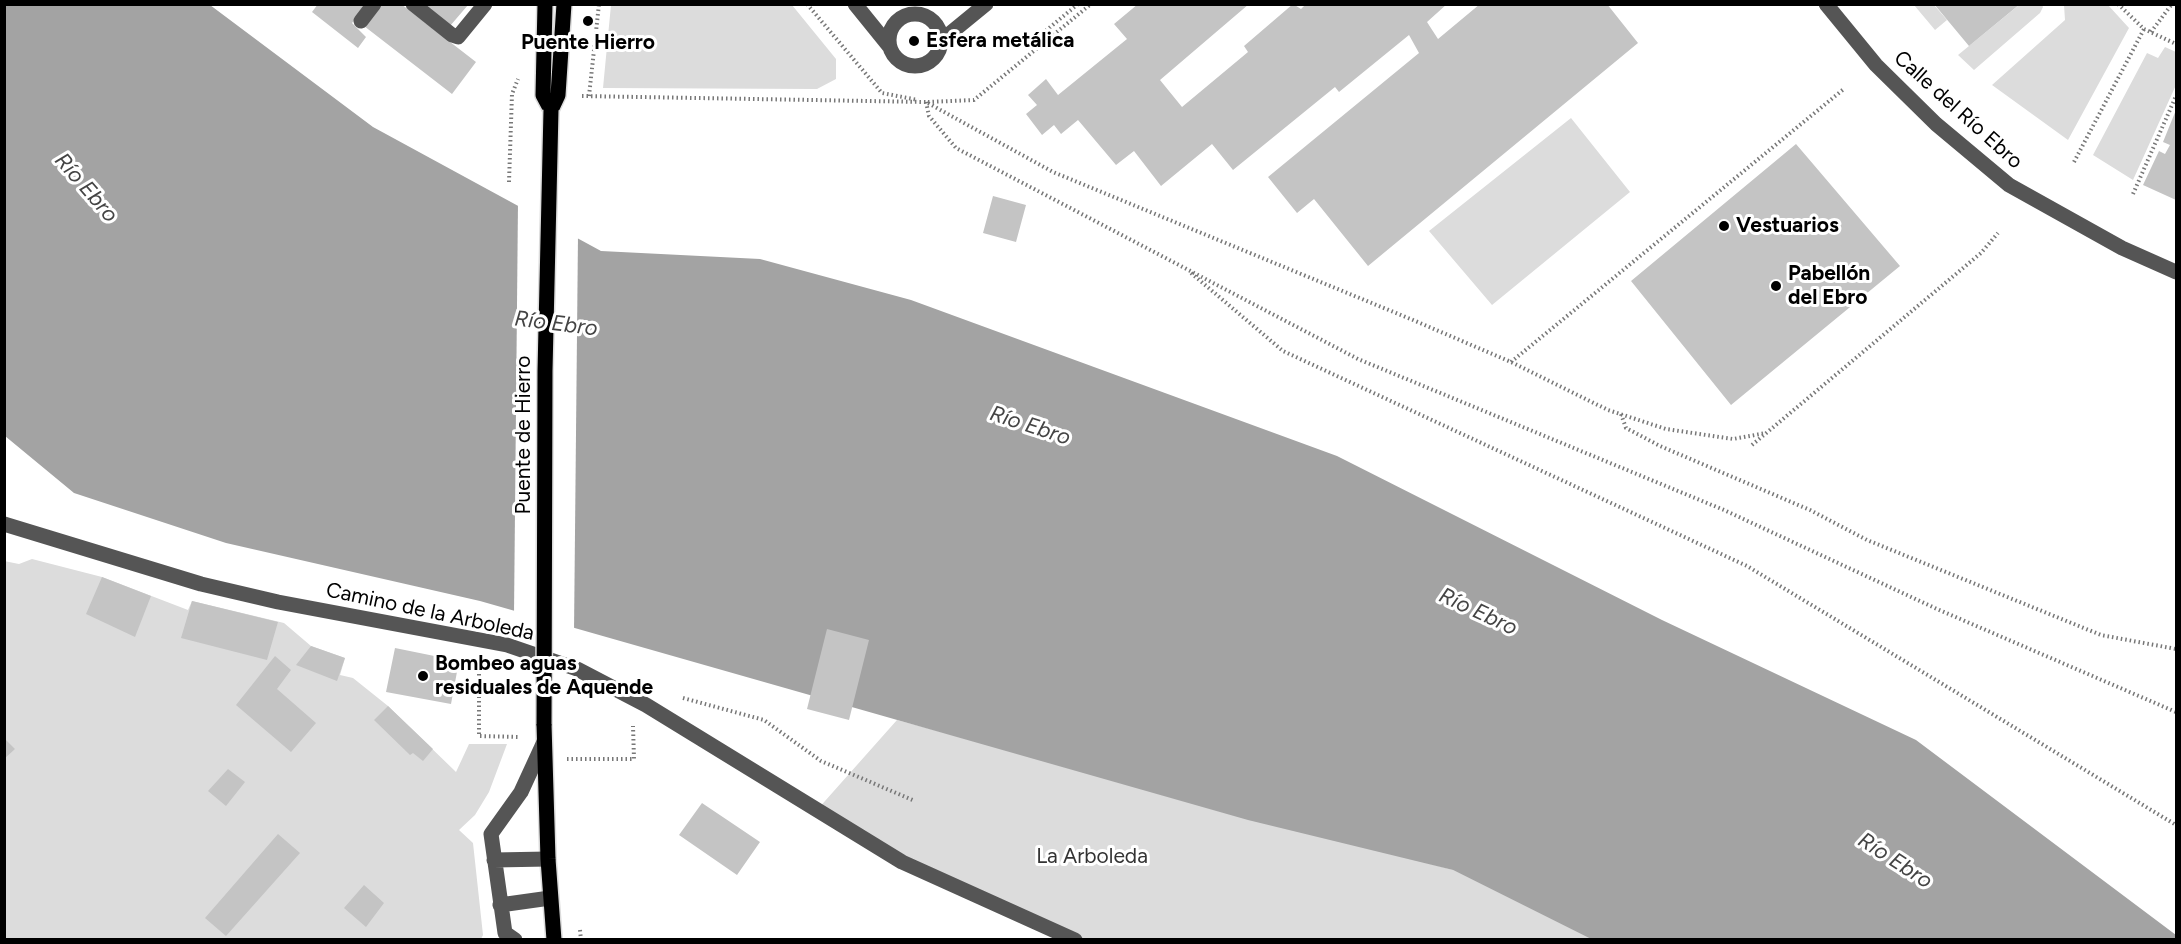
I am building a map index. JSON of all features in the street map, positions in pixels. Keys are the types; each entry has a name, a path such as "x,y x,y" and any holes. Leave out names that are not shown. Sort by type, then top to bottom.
{"main road":[{"path":"545,4 543,95 551,110"},
{"path":"551,110 558,95 564,4"},
{"name":"Puente de Hierro","path":"551,110 545,371 544,742 548,860 554,939"}],"street":[{"path":"361,21 374,4"},
{"path":"413,4 452,35 458,37 485,4"},
{"path":"855,4 897,59 910,66 918,66 932,60 941,47 942,40 940,31 929,17 912,13 904,16 891,28 889,46"},
{"path":"942,40 986,4"},
{"name":"Calle del Río Ebro","path":"1826,4 1884,72 1936,124 2008,185 2122,248 2176,272"},
{"name":"Camino de la Arboleda","path":"4,524 201,584 278,602 507,645 577,669 646,705 902,862 1075,939"},
{"path":"515,939 505,933 491,834 521,792 544,742"},
{"path":"494,860 548,860"},
{"path":"500,905 550,898"}],"path":[{"path":"589,96 599,4"},
{"path":"1025,48 1078,4"},
{"path":"2118,4 2144,29 2176,44"},
{"path":"2151,32 2172,4"},
{"path":"2074,162 2144,29"},
{"path":"1511,362 1845,88"},
{"path":"509,182 512,94"},
{"path":"558,95 926,102 1053,172 1511,362 1621,414 1666,429 1733,439 1766,433"},
{"path":"2133,194 2176,96"},
{"path":"926,102 929,116 956,148 1358,359 1724,510 1937,609 2176,712"},
{"path":"1752,445 1981,253 1998,233"},
{"path":"1185,268 1283,351 1747,566 2176,825"},
{"path":"1621,414 1626,428 1660,446 1810,510 1867,540 2101,635 2176,649"},
{"path":"478,658 478,736 516,736"},
{"path":"675,696 764,720 820,761 915,801"},
{"path":"566,759 634,759 634,726"}],"green space":[{"path":"611,5 792,5 836,59 836,79 817,89 603,88"},
{"path":"1914,5 1934,5 1947,20 1935,30"},
{"path":"2019,5 2042,5 2043,7 2040,13 1974,70 1958,55"},
{"path":"2064,5 2108,5 2129,28 2068,140 1992,85 2065,20"},
{"path":"2165,47 2176,52 2176,85 2133,180 2093,155 2147,53 2158,58"},
{"path":"1571,118 1630,192 1492,305 1429,231"},
{"path":"32,559 102,577 188,610 192,601 284,623 311,646 345,658 340,675 353,678 388,706 456,772 469,744 507,744 489,792 475,815 459,830 473,843 483,935 481,939 5,939 4,561 19,564"},
{"name":"La Arboleda","path":"897,720 1453,870 1591,939 1075,939 902,862 817,810"}],"water":[{"name":"Río Ebro","path":"4,5 210,5 373,127 601,251 760,259 911,300 1337,456 1662,620 1916,740 2176,935 2176,939 1591,939 1453,870 1248,820 480,601 226,543 74,493 5,436"}],"pier":[{"path":"518,202 578,235 574,631 514,614"}],"building":[{"path":"318,4 367,4 352,23 366,37 358,48 312,12"},
{"path":"382,4 401,4 476,62 452,94 364,26"},
{"path":"1138,4 1249,4 1160,80 1182,107 1248,52 1244,46 1293,4 1301,9 1306,4 1447,4 1427,22 1438,39 1480,4 1607,4 1638,43 1368,266 1314,199 1297,213 1268,177 1419,53 1409,35 1339,92 1335,87 1233,170 1212,144 1161,186 1134,151 1116,165 1078,120 1061,134 1054,125 1042,135 1026,114 1037,105 1028,95 1046,79 1058,95 1127,39 1114,24"},
{"path":"1934,4 2020,4 1969,46"},
{"path":"423,5 468,5 450,26"},
{"path":"2176,110 2176,200 2143,185 2159,151 2165,154 2170,145 2163,142"},
{"name":"Pabellón del Ebro","path":"1796,144 1900,266 1731,405 1631,281"},
{"path":"993,196 1026,205 1016,242 983,233"},
{"path":"102,577 151,596 135,637 86,614"},
{"path":"192,601 278,622 267,660 181,638"},
{"path":"827,629 869,640 849,720 807,709"},
{"path":"311,646 345,658 337,681 296,665"},
{"name":"Bombeo aguas residuales de Aquende","path":"395,648 459,661 451,704 386,692"},
{"path":"275,656 291,670 277,689 316,723 291,752 236,705"},
{"path":"388,706 433,749 423,761 413,753 410,755 374,720"},
{"path":"4,738 15,749 4,759"},
{"path":"228,769 245,782 226,806 208,791"},
{"path":"702,803 760,842 737,875 679,835"},
{"path":"278,834 300,853 226,936 205,918"},
{"path":"364,885 384,903 366,927 344,908"}],"place":[{"name":"Puente Hierro","path":"588,21"},
{"name":"Esfera metálica","path":"914,41"},
{"name":"Vestuarios","path":"1724,226"},
{"name":"Pabellón del Ebro","path":"1776,286"},
{"name":"Bombeo aguas residuales de Aquende","path":"423,676"}]}
